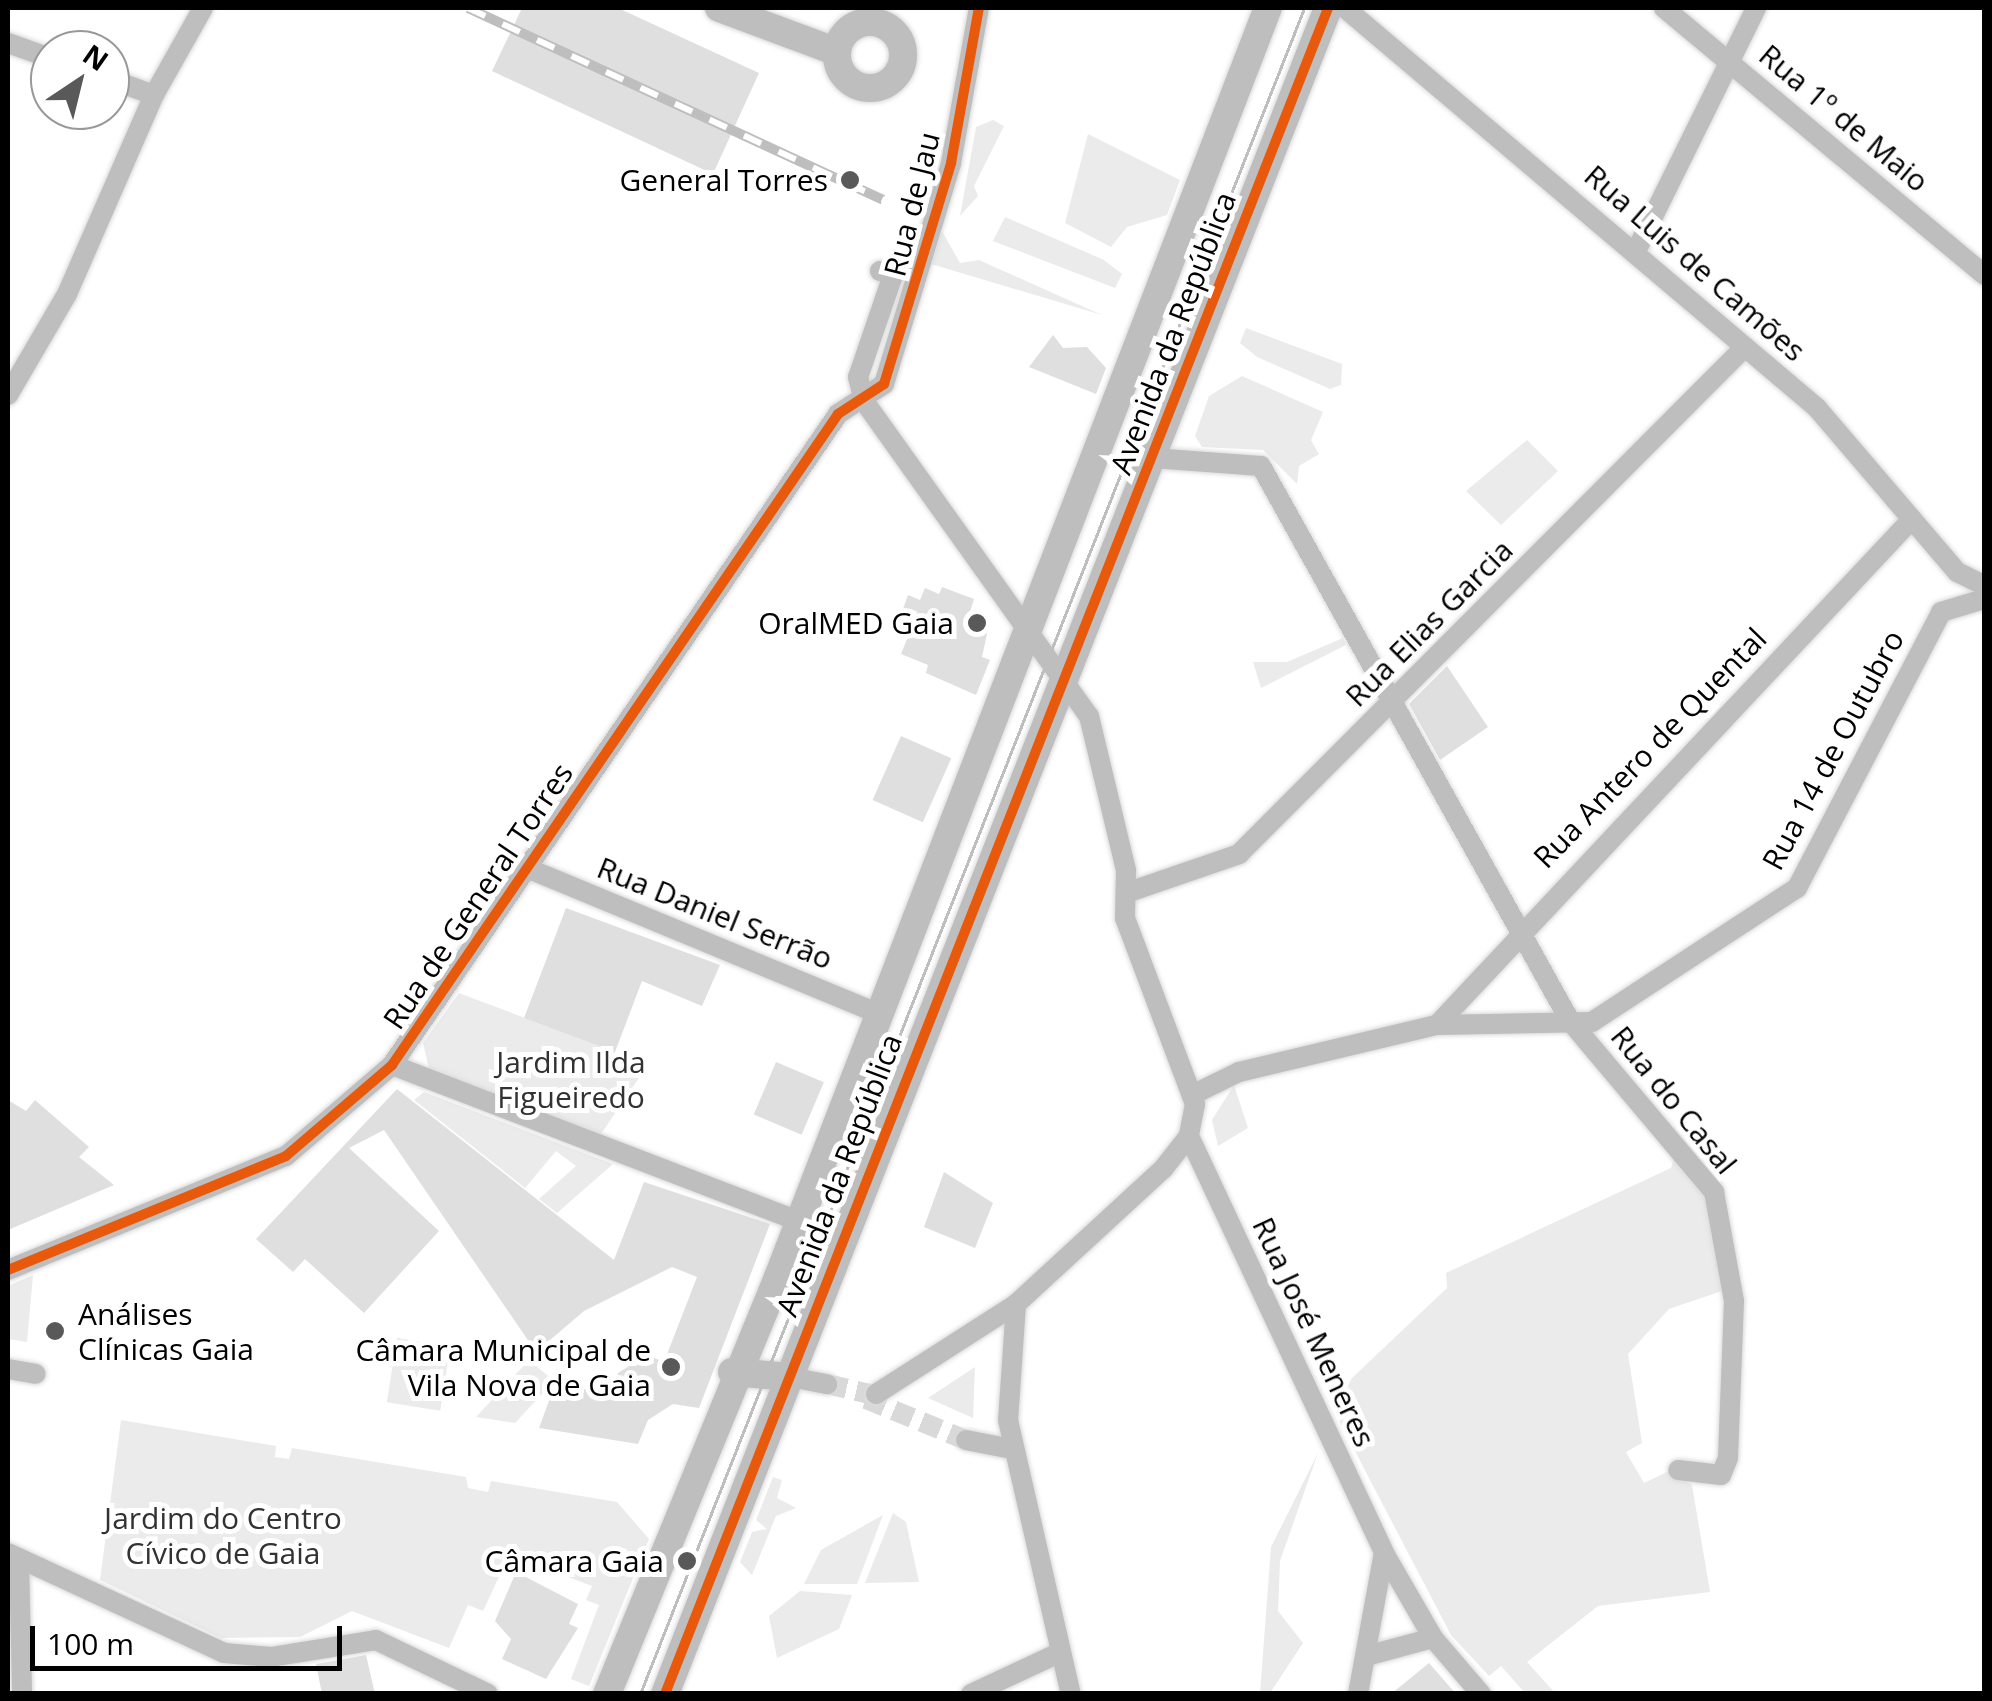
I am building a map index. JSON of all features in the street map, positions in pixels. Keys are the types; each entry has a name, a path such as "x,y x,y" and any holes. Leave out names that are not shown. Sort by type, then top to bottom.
{"main road":[{"name":"Avenida da República","path":"607,1694 732,1372 799,1221 1268,8"},
{"name":"Avenida da República","path":"665,1694 1328,8"},
{"path":"728,11 837,52 851,82 889,83 903,48 884,16 852,28 837,52"},
{"path":"732,1372 790,1378"}],"street":[{"path":"8,395 67,294 154,94 204,8"},
{"name":"Rua de Jau","path":"864,400 884,384 902,341 951,163 979,8"},
{"name":"Rua Luis de Camões","path":"1345,8 1637,249 1844,432 1957,572 1984,585"},
{"name":"Rua 1º de Maio","path":"1664,8 1984,275"},
{"path":"1637,249 1756,8"},
{"path":"130,86 154,94"},
{"path":"876,1394 1016,1304 1189,1136 1192,1094 1125,918 1126,892 1104,754 1065,676 864,400 858,378 894,275 880,272"},
{"name":"Rua Elias Garcia","path":"1126,892 1238,854 1745,347"},
{"name":"Rua de General Torres","path":"8,1270 286,1156 392,1065 822,436 864,400"},
{"path":"1152,458 1261,466 1570,1020"},
{"name":"Rua Antero de Quental","path":"1437,1024 1518,928 1912,519"},
{"path":"1984,585 1984,600"},
{"name":"Rua 14 de Outubro","path":"1192,1094 1238,1072 1437,1024 1592,1022 1797,888 1941,612 1984,600"},
{"name":"Rua Daniel Serrão","path":"527,868 880,1014"},
{"name":"Rua do Casal","path":"1570,1020 1714,1192 1734,1301 1728,1458 1721,1475 1678,1470"},
{"path":"392,1065 799,1221"},
{"name":"Rua José Meneres","path":"1189,1136 1384,1554 1433,1638 1481,1694"},
{"path":"1016,1304 1012,1450 1071,1694"},
{"path":"8,1369 36,1374"},
{"path":"790,1378 827,1384"},
{"path":"966,1440 1012,1450"},
{"path":"1358,1694 1384,1554"},
{"path":"22,1694 13,1556 224,1653 272,1657 376,1640 488,1694"},
{"path":"1366,1656 1433,1638"},
{"path":"971,1694 1061,1652"}],"green space":[{"path":"993,120 1004,126 974,186 978,196 960,216 976,127"},
{"path":"1088,134 1180,180 1167,215 1127,227 1111,247 1065,223"},
{"path":"1005,217 1104,260 1122,274 1115,288 993,241"},
{"path":"942,231 960,263 979,260 1102,315 931,264"},
{"path":"1246,328 1342,364 1341,385 1330,389 1257,357 1240,343"},
{"path":"1242,376 1323,412 1311,440 1319,454 1299,466 1297,484 1263,450 1202,447 1195,436 1209,396"},
{"path":"1527,440 1558,471 1501,525 1466,491"},
{"path":"1343,638 1346,645 1261,688 1253,662 1287,662"},
{"name":"Jardim Ilda Figueiredo","path":"459,993 615,1052 611,1063 641,1075 601,1134 429,1069 423,1043"},
{"path":"1234,1085 1248,1128 1218,1146 1212,1120"},
{"path":"424,1092 613,1164 557,1213 539,1199 576,1166 556,1151 525,1188 414,1100"},
{"path":"1675,1154 1709,1193 1725,1290 1669,1309 1628,1354 1642,1443 1626,1452 1644,1483 1669,1471 1692,1485 1710,1592 1598,1606 1527,1662 1555,1693 1525,1693 1501,1666 1489,1676 1451,1635 1334,1411 1352,1378 1447,1288 1446,1273 1671,1168"},
{"path":"33,1275 27,1342 8,1339 8,1286"},
{"path":"397,1338 450,1346 440,1411 387,1402"},
{"path":"529,1360 554,1381 515,1423 476,1417"},
{"path":"975,1367 973,1418 928,1398"},
{"name":"Jardim do Centro Cívico de Gaia","path":"121,1420 276,1446 275,1457 289,1459 292,1448 466,1477 468,1488 488,1492 491,1481 617,1502 649,1539 589,1686 571,1679 599,1605 586,1600 592,1586 509,1555 483,1611 468,1605 449,1648 352,1611 300,1637 221,1638 100,1580"},
{"path":"1318,1453 1280,1561 1278,1611 1303,1643 1270,1693 1260,1693 1271,1547"},
{"path":"773,1477 782,1480 777,1498 796,1508 776,1516 752,1575 740,1562 752,1532 767,1529 756,1520"},
{"path":"893,1513 906,1522 919,1582 865,1583"},
{"path":"883,1515 857,1584 804,1584 821,1550"},
{"path":"800,1591 852,1595 839,1629 777,1658 769,1616"}],"building":[{"path":"522,8 618,8 759,73 713,174 492,71"},
{"path":"1053,335 1063,348 1087,347 1106,368 1096,394 1029,367"},
{"path":"942,587 974,599 970,612 990,620 982,657 990,660 976,695 926,673 928,665 901,654 907,639 894,634 908,595 920,600 925,588 939,594"},
{"path":"1447,666 1488,727 1440,760 1409,704"},
{"path":"901,736 951,758 923,822 873,800"},
{"path":"566,908 720,965 702,1006 642,981 615,1052 524,1018"},
{"path":"776,1062 824,1082 802,1135 754,1114"},
{"path":"397,1089 614,1260 644,1182 770,1224 699,1408 673,1404 648,1420 638,1444 539,1428 555,1384 615,1394 618,1373 647,1355 664,1362 697,1277 672,1267 584,1311 536,1352 384,1130 349,1148 439,1231 364,1313 305,1259 293,1272 256,1239"},
{"path":"8,1100 26,1111 35,1100 89,1147 79,1157 114,1185 8,1230"},
{"path":"944,1172 993,1203 975,1248 924,1227"},
{"path":"516,1572 578,1604 569,1624 578,1628 546,1679 502,1659 511,1639 495,1621"},
{"path":"366,1655 375,1694 322,1694 316,1664"},
{"path":"1429,1663 1456,1694 1391,1694"}],"tunnel":[{"path":"827,1384 874,1395"},
{"path":"866,1399 966,1440"}],"tram line":[{"path":"640,1694 1304,8"}],"railway":[{"path":"468,8 883,200"}],"cycle path":[{"path":"8,1270 286,1156 392,1065 838,414 884,384 951,163 979,8"},
{"path":"665,1694 1328,8"}],"place":[{"name":"General Torres","path":"850,180"},
{"name":"OralMED Gaia","path":"977,623"},
{"name":"Análises Clínicas Gaia","path":"55,1331"},
{"name":"Câmara Municipal de Vila Nova de Gaia","path":"671,1367"},
{"name":"Câmara Gaia","path":"687,1561"}]}
